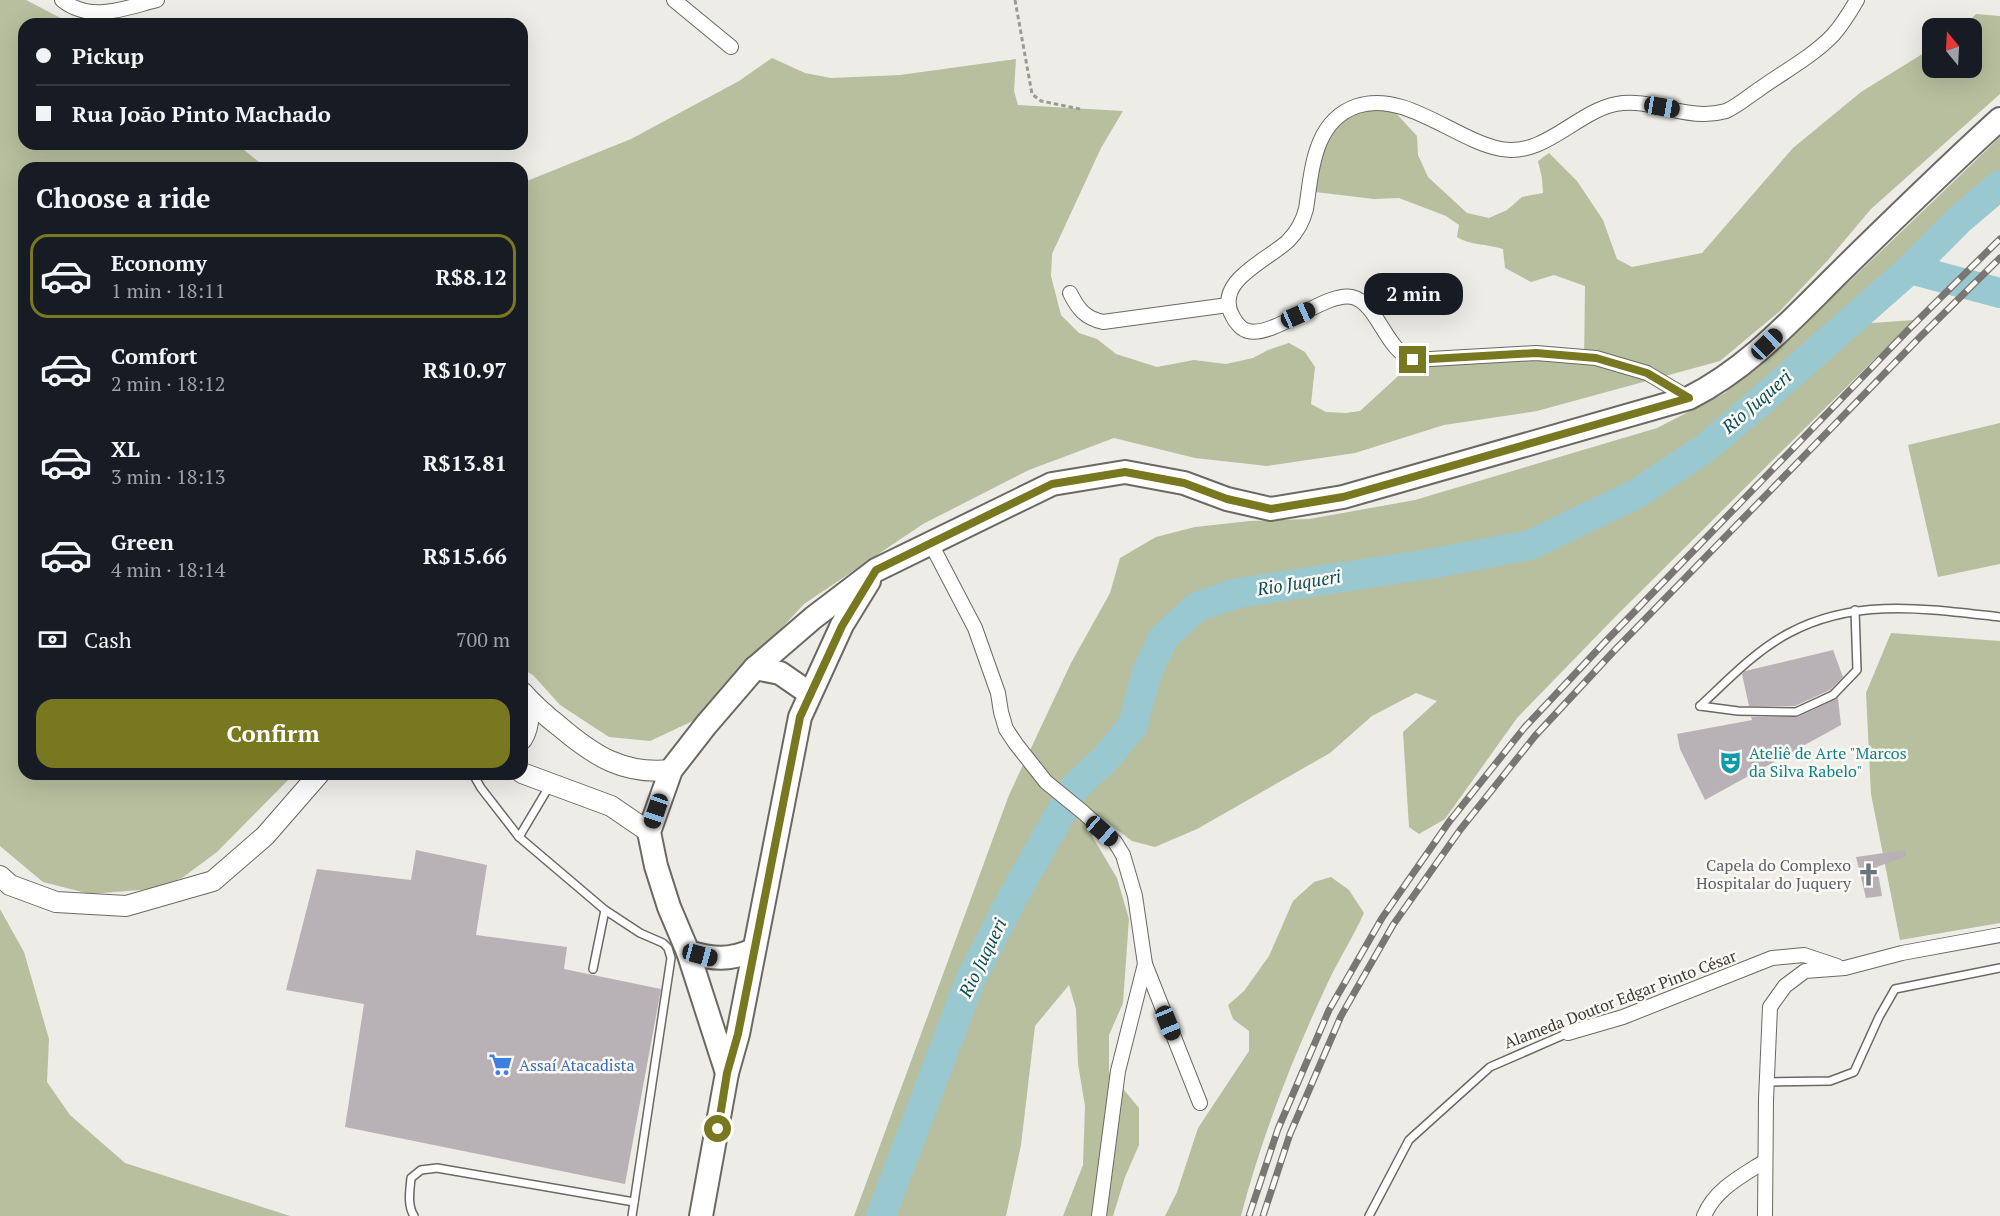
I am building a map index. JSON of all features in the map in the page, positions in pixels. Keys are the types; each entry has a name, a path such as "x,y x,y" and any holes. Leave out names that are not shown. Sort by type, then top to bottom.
{"main road":[{"path":"727,1073 688,952 669,907 656,866 649,832 671,770 754,668 813,618 876,570 1052,484 1125,472 1184,483 1227,499 1271,509 1343,497 1689,398 1735,371 1767,344 1920,192 2000,119"},
{"path":"701,1216 727,1073 738,1034 800,717 809,693 842,626 876,570"},
{"path":"754,668 780,673 809,693"},
{"path":"528,698 577,742 600,758 628,768 650,772 671,770"},
{"path":"528,706 528,724"},
{"path":"528,775 610,806 649,832"},
{"path":"0,876 10,885 56,902 126,906 213,881 265,836 314,780"},
{"path":"688,952 713,959 726,959 740,957 753,950"}],"street":[{"path":"62,0 85,12 103,13 156,0"},
{"path":"674,0 731,47"},
{"path":"1689,398 1647,373 1596,358 1524,353 1413,360 1403,356 1365,306 1350,296 1342,297 1261,331 1248,331 1241,327 1233,316 1228,305 1228,294 1237,280 1273,253 1298,230 1305,214 1318,144 1325,130 1342,113 1358,106 1377,103 1398,106 1485,144 1503,149 1522,149 1545,141 1592,113 1615,104 1637,102 1701,114 1716,113 1737,105 1832,36 1846,19 1857,0"},
{"path":"1070,293 1077,307 1084,314 1092,320 1102,322 1228,305"},
{"path":"930,542 975,628 998,693 1000,712 1006,729 1046,782 1115,842 1123,855 1138,908 1145,964 1200,1103"},
{"path":"1765,1216 1770,1007 1785,986 1805,972 1845,968 1902,953 2000,935"},
{"name":"Alameda Doutor Edgar Pinto César","path":"1568,1033 1623,1017 1772,958 1804,955 1845,968"},
{"path":"1099,1216 1118,1071 1145,964"},
{"path":"1704,1216 1719,1193 1765,1161"}],"lane":[{"path":"1855,610 1857,670 1833,695 1796,711 1738,711 1700,706 1737,671 1767,647 1790,633 1828,617 1855,610 1923,608 2000,617"},
{"path":"476,780 519,837 605,910 668,948 671,958 632,1216"},
{"path":"519,837 550,784"},
{"path":"593,969 605,910"},
{"path":"1767,1082 1830,1081 1854,1072 1879,1017 1895,989 2000,968"},
{"name":"Alameda Doutor Edgar Pinto César","path":"1369,1216 1409,1140 1490,1067 1568,1033"},
{"path":"414,1216 411,1213 411,1178 421,1170 437,1168 634,1202"}],"path":[{"path":"1015,0 1032,94 1041,101 1080,109"}],"green space":[{"path":"0,0 26,0 60,18 18,18 18,150 244,150 259,162 18,162 18,780 288,780 217,852 182,878 152,889 90,894 43,882 0,846"},
{"path":"1976,14 2000,16 2000,94 1871,209 1828,260 1780,311 1720,361 1537,411 1444,425 1355,453 1267,466 1195,458 1114,438 1029,470 923,524 804,604 697,719 650,741 609,737 560,705 528,672 528,181 631,139 739,81 772,58 805,73 831,78 900,75 1016,59 1014,91 1018,105 1123,111 1101,148 1052,254 1051,276 1061,315 1079,333 1097,339 1116,354 1157,367 1194,360 1226,364 1253,358 1289,343 1305,352 1315,367 1311,404 1326,412 1346,413 1360,411 1408,367 1447,365 1497,358 1584,363 1585,286 1554,275 1531,282 1505,268 1503,249 1462,240 1457,237 1459,225 1446,216 1399,198 1374,199 1315,192 1316,161 1327,132 1341,117 1377,106 1394,111 1417,136 1418,155 1428,177 1467,213 1489,218 1507,210 1522,197 1543,193 1538,161 1549,153 1577,181 1603,220 1617,259 1632,267 1702,253 1793,148 1861,92 1922,54 1922,78 1982,78 1982,18 1972,18"},
{"path":"2000,137 2000,178 1955,215 1902,269 1850,315 1858,324 1914,320 1616,616 1517,718 1445,819 1419,834 1409,827 1403,732 1437,701 1416,693 1372,716 1330,753 1197,829 1155,847 1132,841 1100,817 1092,836 1117,878 1129,919 1123,1003 1109,1035 1109,1072 1139,1108 1139,1145 1125,1177 1113,1216 1063,1216 1083,1165 1085,1106 1078,1064 1076,1009 1069,985 1035,1026 1021,1145 1006,1216 854,1216 1009,795 1071,663 1110,593 1120,558 1156,537 1195,527 1250,521 1309,519 1415,500 1657,428 1725,393 1851,280"},
{"path":"2000,423 2000,564 1938,577 1908,445"},
{"path":"1891,633 2000,641 2000,923 1900,940 1871,794 1866,693"},
{"path":"1331,877 1349,890 1364,913 1330,978 1292,1065 1269,1125 1241,1216 1165,1216 1177,1192 1198,1128 1249,1051 1249,1031 1233,1019 1228,1005 1244,991 1269,956 1293,901 1314,882"},
{"path":"0,909 24,952 49,1039 47,1082 70,1115 125,1163 290,1216 0,1216"}],"building":[{"path":"1833,650 1843,677 1830,690 1795,706 1749,706 1742,674 1745,671"},
{"name":"Ateliê de Arte \"Marcos da Silva Rabelo\"","path":"1838,698 1841,725 1705,800 1680,749 1677,734 1752,720 1751,717 1798,717"},
{"name":"Assaí Atacadista","path":"416,850 487,865 476,935 567,947 564,969 661,989 625,1184 345,1127 364,1004 286,990 317,869 411,880"},
{"name":"Capela do Complexo Hospitalar do Juquery","path":"1905,850 1906,856 1877,867 1882,896 1866,898 1856,857"}],"waterway":[{"name":"Rio Juqueri","path":"881,1216 970,981 1013,897 1076,786 1108,756 1133,725 1147,672 1164,637 1197,607 1238,593 1435,563 1530,545 1636,494 1704,449 1756,405 1910,269 1960,219 2000,185"},
{"name":"Rio Juqueri","path":"1910,269 2000,293"}],"railway":[{"path":"1249,1216 1278,1129 1329,1010 1382,918 1449,822 1525,727 1604,643 1911,327 2000,239"},
{"path":"1263,1216 1290,1134 1341,1016 1393,925 1460,830 1535,736 1613,652 2000,258"}],"place":[{"name":"Ateliê de Arte \"Marcos da Silva Rabelo\"","path":"1731,762"},
{"name":"Capela do Complexo Hospitalar do Juquery","path":"1869,874"},
{"name":"Assaí Atacadista","path":"501,1065"}],"route":[{"path":"718,1129 727,1073 738,1034 800,717 809,693 842,626 876,570 1052,484 1125,472 1184,483 1227,499 1271,509 1343,497 1689,398 1647,373 1596,358 1512,353 1413,360"}]}
